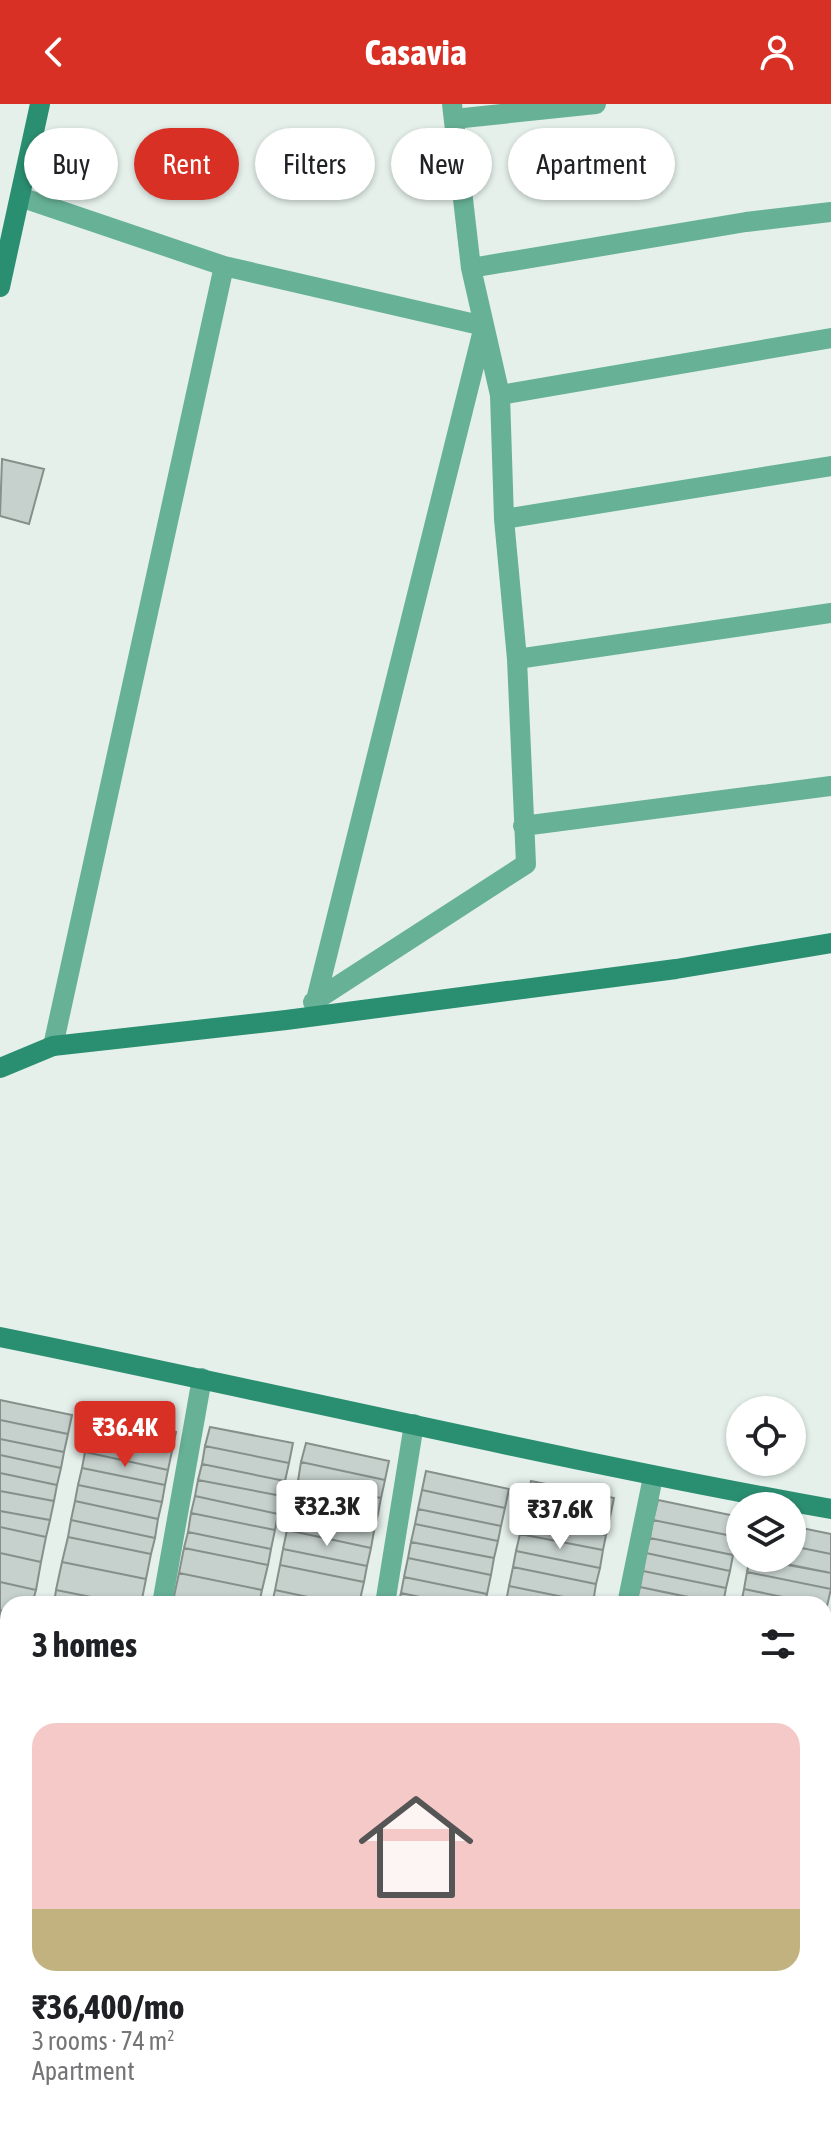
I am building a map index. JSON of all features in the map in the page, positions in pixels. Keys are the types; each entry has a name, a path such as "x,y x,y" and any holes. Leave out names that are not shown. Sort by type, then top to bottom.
{"street":[{"path":"0,287 40,104"},
{"path":"286,1020 526,864 517,659 504,519 500,395 471,268 453,112 596,104"},
{"path":"20,197 224,266 484,326"},
{"path":"471,268 746,222 831,212"},
{"path":"53,1046 224,266"},
{"path":"316,1000 484,326"},
{"path":"500,395 831,338"},
{"path":"504,519 831,466"},
{"path":"517,659 831,613"},
{"path":"523,826 831,786"},
{"path":"0,1068 53,1046 286,1020 676,969 831,943"},
{"path":"0,1337 653,1477 831,1509"},
{"path":"163,1596 202,1378"},
{"path":"386,1596 414,1424"},
{"path":"629,1596 653,1477"}],"building":[{"path":"2,459 44,469 29,524 0,516"},
{"path":"0,1400 72,1415 68,1434 0,1420"},
{"path":"93,1415 176,1432 172,1451 89,1434"},
{"path":"0,1420 68,1434 64,1452 0,1439"},
{"path":"210,1427 293,1443 289,1463 205,1446"},
{"path":"89,1434 172,1451 168,1470 85,1452"},
{"path":"0,1439 64,1452 61,1468 0,1455"},
{"path":"306,1443 389,1461 385,1480 301,1462"},
{"path":"205,1446 289,1463 285,1481 202,1464"},
{"path":"85,1452 168,1470 165,1485 82,1468"},
{"path":"0,1455 61,1468 57,1485 0,1473"},
{"path":"301,1462 385,1480 381,1498 298,1481"},
{"path":"202,1464 285,1481 282,1496 198,1480"},
{"path":"82,1468 165,1485 162,1502 78,1485"},
{"path":"426,1471 509,1489 505,1508 422,1490"},
{"path":"0,1473 57,1485 54,1501 0,1491"},
{"path":"198,1480 282,1496 278,1514 195,1496"},
{"path":"298,1481 381,1498 378,1514 294,1496"},
{"path":"531,1481 614,1498 610,1517 527,1500"},
{"path":"78,1485 162,1502 158,1519 75,1501"},
{"path":"422,1490 505,1508 501,1526 418,1509"},
{"path":"0,1491 54,1501 50,1520 0,1511"},
{"path":"195,1496 278,1514 275,1530 191,1513"},
{"path":"294,1496 378,1514 374,1531 291,1514"},
{"path":"527,1500 610,1517 606,1535 523,1518"},
{"path":"658,1500 726,1514 726,1535 653,1520"},
{"path":"75,1501 158,1519 155,1538 71,1520"},
{"path":"418,1509 501,1526 498,1541 415,1524"},
{"path":"0,1511 50,1520 46,1537 0,1527"},
{"path":"191,1513 275,1530 271,1549 188,1532"},
{"path":"291,1514 374,1531 371,1548 287,1530"},
{"path":"523,1518 606,1535 603,1550 520,1534"},
{"path":"71,1520 155,1538 151,1554 68,1537"},
{"path":"653,1520 726,1535 726,1554 650,1538"},
{"path":"415,1524 498,1541 494,1558 411,1542"},
{"path":"0,1527 46,1537 41,1562 0,1553"},
{"path":"806,1529 831,1534 831,1554 806,1549"},
{"path":"287,1530 371,1548 367,1566 283,1549"},
{"path":"188,1532 271,1549 268,1565 184,1548"},
{"path":"520,1534 603,1550 600,1568 516,1551"},
{"path":"68,1537 151,1554 146,1579 62,1562"},
{"path":"650,1538 726,1554 726,1570 646,1553"},
{"path":"411,1542 494,1558 491,1575 408,1558"},
{"path":"184,1548 268,1565 262,1590 179,1573"},
{"path":"283,1549 367,1566 364,1582 280,1565"},
{"path":"806,1549 831,1554 831,1573 806,1568"},
{"path":"516,1551 600,1568 596,1584 513,1567"},
{"path":"0,1553 41,1562 36,1590 0,1582"},
{"path":"646,1553 730,1572 726,1588 643,1571"},
{"path":"408,1558 491,1575 487,1594 404,1577"},
{"path":"62,1562 146,1579 143,1596 86,1596 56,1590"},
{"path":"280,1565 364,1582 361,1596 303,1596 275,1590"},
{"path":"513,1567 596,1584 594,1596 558,1596 509,1586"},
{"path":"806,1568 831,1573 831,1589 747,1572 806,1572"},
{"path":"643,1571 726,1588 724,1596 684,1596 640,1587"},
{"path":"747,1572 831,1589 829,1596 778,1596 744,1589"},
{"path":"179,1573 262,1590 261,1596 174,1596"},
{"path":"404,1577 487,1594 415,1596 401,1593"},
{"path":"0,1582 36,1590 34,1596 0,1596"},
{"path":"509,1586 558,1596 507,1596"},
{"path":"640,1587 682,1596 638,1596"},
{"path":"744,1589 778,1596 743,1596"},
{"path":"56,1590 86,1596 55,1596"},
{"path":"275,1590 303,1596 274,1596"}]}
